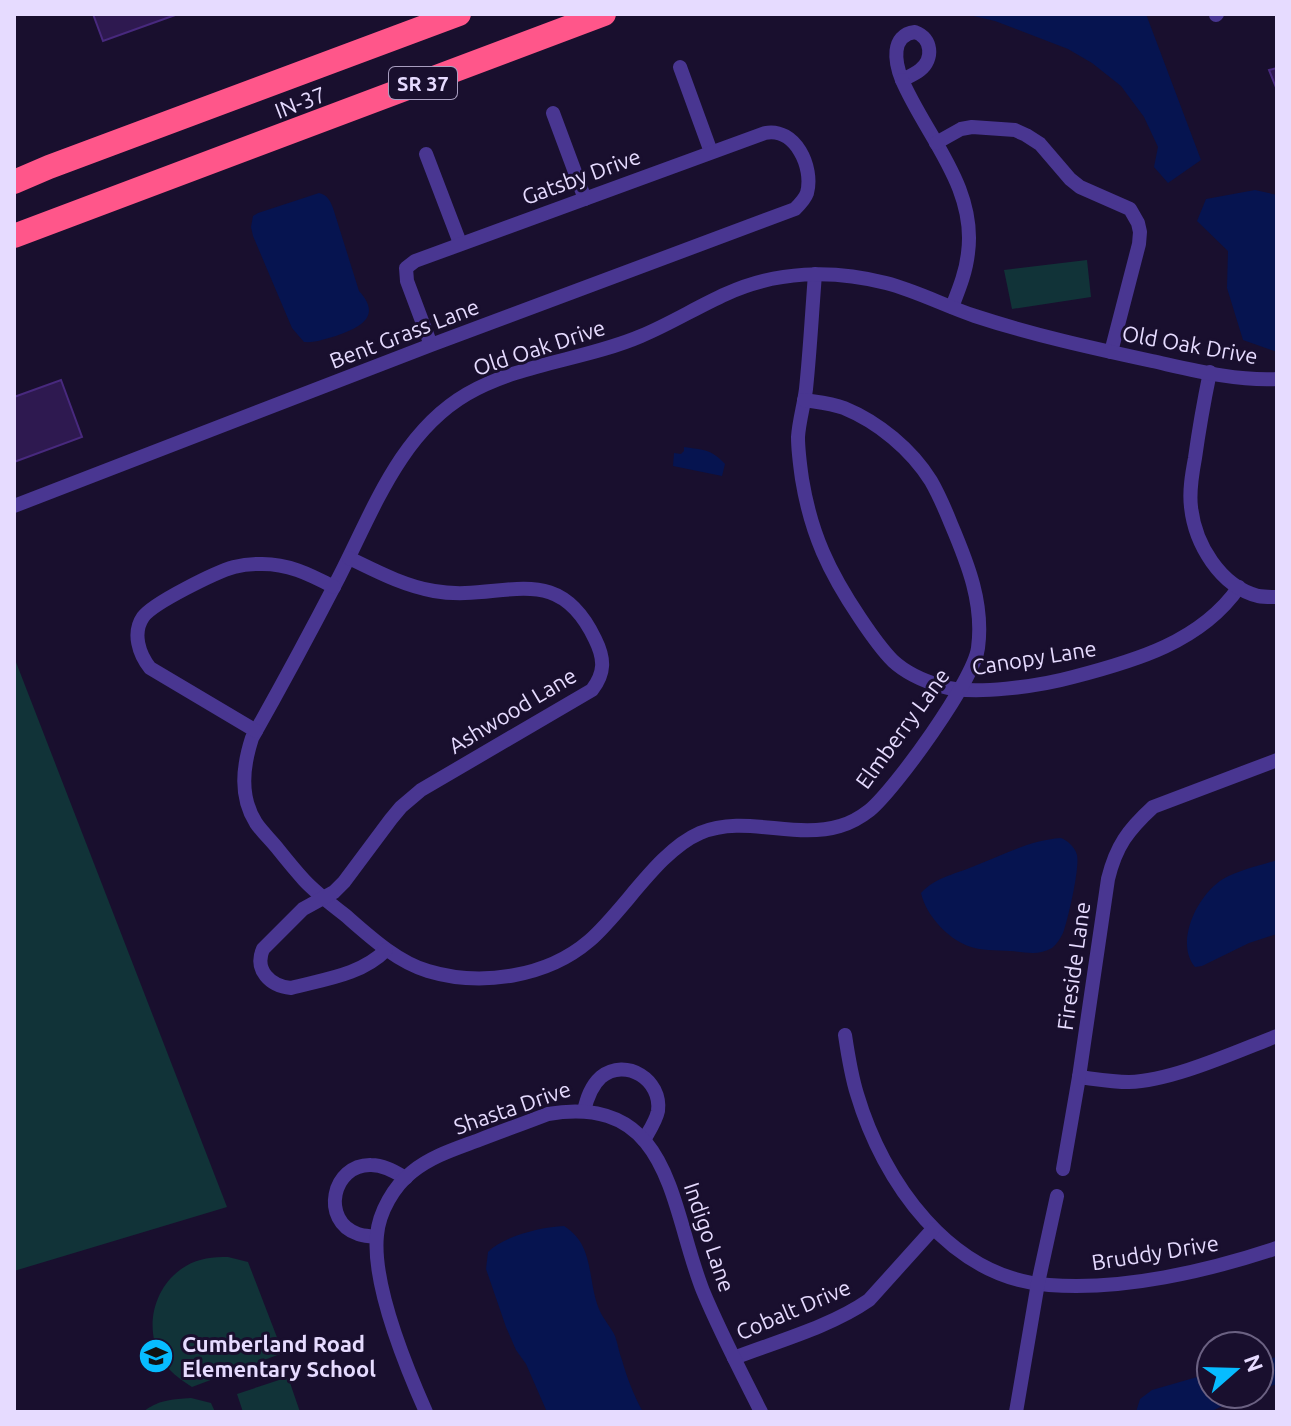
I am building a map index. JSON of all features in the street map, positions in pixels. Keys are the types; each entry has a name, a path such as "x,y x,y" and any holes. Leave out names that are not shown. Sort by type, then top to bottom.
{"highway":[{"name":"IN-37","path":"14,182 459,14"},
{"name":"IN-37","path":"14,236 604,14"},
{"path":"14,174 49,167"},
{"path":"14,249 83,212"}],"street":[{"path":"680,67 711,152"},
{"path":"902,80 954,176 964,203 969,250 965,273 952,307"},
{"path":"553,113 585,199"},
{"path":"936,143 961,129 972,127 1015,130 1040,144 1080,187 1130,209 1138,223 1139,244 1111,352"},
{"name":"Gatsby Drive","path":"431,345 407,281 406,268 415,261 460,243 776,131 787,136 803,154 809,178 806,197"},
{"path":"426,154 460,243"},
{"name":"Bent Grass Lane","path":"14,506 431,345 768,220 795,209 806,197"},
{"name":"Old Oak Drive","path":"386,950 306,882 255,822 244,786 246,759 256,731 334,587 390,474 422,430 444,409 468,393 525,370 638,338 729,292 794,274 853,277 886,283 1022,331 1210,372 1277,379"},
{"name":"Canopy Lane","path":"815,274 798,437 812,526 821,551 844,593 876,642 914,676 959,690 996,690 1067,679 1121,665 1194,631 1221,610 1239,587"},
{"path":"1210,372 1192,476 1190,507 1198,536 1210,561 1225,577 1257,596 1277,597"},
{"name":"Elmberry Lane","path":"386,950 427,971 459,977 490,978 534,971 560,960 588,942 675,848 703,832 748,825 797,830 840,827 856,820 887,792 972,667 978,651 978,604 967,563 942,502 917,462 887,433 844,408 804,400"},
{"name":"Ashwood Lane","path":"349,558 396,580 434,591 452,594 522,588 541,589 557,595 573,604 600,648 602,660 602,673 592,690 421,790 401,807 344,882 334,892 303,909 280,930 263,949 260,964 273,983 291,988 363,969 386,950"},
{"path":"256,731 150,668 138,649 143,616 209,577 234,567 256,563 298,569 334,587"},
{"name":"Fireside Lane","path":"1063,1169 1113,858 1139,819 1153,807 1277,760"},
{"name":"Bruddy Drive","path":"845,1035 857,1094 875,1142 893,1177 933,1229 984,1266 1010,1277 1048,1285 1100,1284 1175,1275 1249,1258 1277,1248"},
{"path":"1079,1077 1130,1082 1147,1080 1197,1066 1277,1036"},
{"name":"Shasta Drive","path":"426,1412 398,1341 380,1282 377,1257 376,1237 388,1201 406,1178 436,1156 548,1114 584,1111 589,1092 601,1077 616,1070 634,1071 650,1082 657,1098 655,1120 644,1140"},
{"name":"Indigo Lane","path":"584,1111 612,1118 644,1140 657,1156 703,1291 761,1412"},
{"path":"376,1237 359,1235 339,1218 334,1197 337,1184 345,1175 363,1165 384,1167 406,1178"},
{"path":"1016,1412 1038,1283 1057,1196"},
{"name":"Cobalt Drive","path":"734,1358 834,1320 860,1306 869,1300 933,1229"}],"green space":[{"path":"1087,260 1091,297 1012,309 1004,270"},
{"path":"14,657 227,1207 14,1271"},
{"path":"228,1257 248,1262 283,1353 192,1387 171,1371 161,1358 153,1333 155,1307 166,1283 186,1266 206,1258"},
{"path":"288,1377 300,1412 243,1412 237,1394"},
{"path":"191,1398 211,1403 215,1412 143,1412 160,1403"}],"shaded area":[{"path":"965,14 1146,14 1201,160 1168,183 1154,167 1158,147 1144,117 1121,86 1068,49 995,21"},
{"path":"1255,190 1277,195 1277,352 1243,340 1227,288 1228,251 1197,221 1206,199"},
{"path":"319,193 330,201 359,291 369,308 365,320 345,333 304,342 292,328 251,227 253,216 258,213"},
{"path":"684,447 716,455 725,464 722,476 673,466 674,453 681,454"},
{"path":"1061,838 1076,852 1077,870 1063,933 1052,948 1032,953 973,948 945,932 924,901 921,893 940,879 1029,845"},
{"path":"1277,860 1277,934 1195,967 1189,957 1188,932 1205,896 1229,876"},
{"path":"564,1226 574,1234 586,1253 595,1298 615,1336 628,1380 643,1412 547,1412 506,1327 486,1269 488,1252 503,1241 523,1233"},
{"path":"1275,1357 1277,1357 1275,1385"},
{"path":"1195,1378 1195,1410 1214,1410 1136,1412 1140,1399 1152,1390"}],"building":[{"path":"93,14 178,14 103,41"},
{"path":"1277,68 1277,90 1269,70"},
{"path":"61,380 82,437 14,462 14,397"}],"place":[{"name":"Cumberland Road Elementary School","path":"156,1356"}]}
